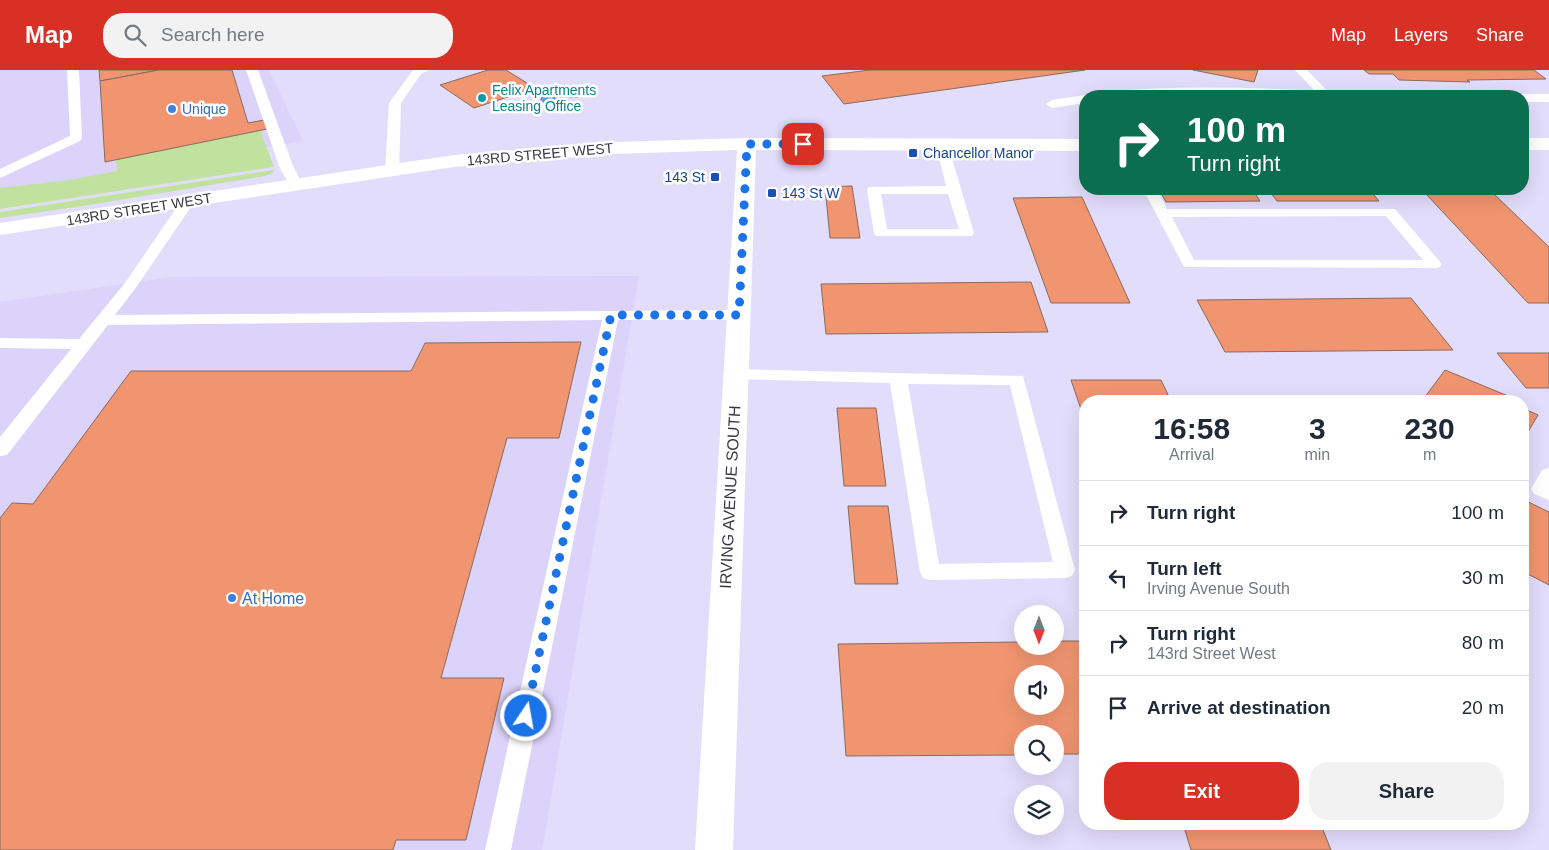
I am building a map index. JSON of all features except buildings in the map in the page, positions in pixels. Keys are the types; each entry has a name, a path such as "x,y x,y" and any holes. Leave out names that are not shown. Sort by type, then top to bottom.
{"street":[{"name":"143RD STREET WEST","path":"0,229 454,161 612,148 747,144 1079,145"},
{"name":"IRVING AVENUE SOUTH","path":"714,850 747,144"},
{"path":"1529,144 1549,144"}],"lane":[{"path":"0,174 76,138 72,70"},
{"path":"252,70 286,166 296,185"},
{"path":"392,171 395,103 418,72 423,70"},
{"path":"1301,70 1320,90"},
{"path":"1529,98 1549,98"},
{"path":"1052,104 1079,100"},
{"path":"942,145 967,233 881,234 874,190 954,190"},
{"path":"1154,195 1189,264 1436,264 1390,212 1164,213"},
{"path":"0,450 130,286 188,201"},
{"path":"498,850 611,315"},
{"path":"103,320 739,315"},
{"path":"0,343 84,344"},
{"path":"736,375 1017,380 1065,570 930,572 898,378"},
{"path":"1549,475 1541,489 1549,493"}],"shaded area":[{"path":"0,70 269,70 303,141 77,181 0,190"},
{"name":"At Home","path":"639,276 542,850 0,850 0,302 171,277"}],"green space":[{"path":"260,130 274,167 0,209 0,188 70,180 117,171 116,159"},
{"path":"274,170 273,173 265,176 0,218 0,212"}],"water":[{"path":"545,90 582,90 579,97 562,97 560,102 540,102"}],"place":[{"name":"Felix Apartments Leasing Office","path":"482,98"},
{"name":"Unique","path":"172,109"},
{"name":"Chancellor Manor","path":"913,153"},
{"name":"143 St","path":"715,177"},
{"name":"143 St W","path":"772,193"},
{"name":"At Home","path":"232,598"}],"route":[{"path":"526,716 611,315 739,315 747,144 803,144"}]}
